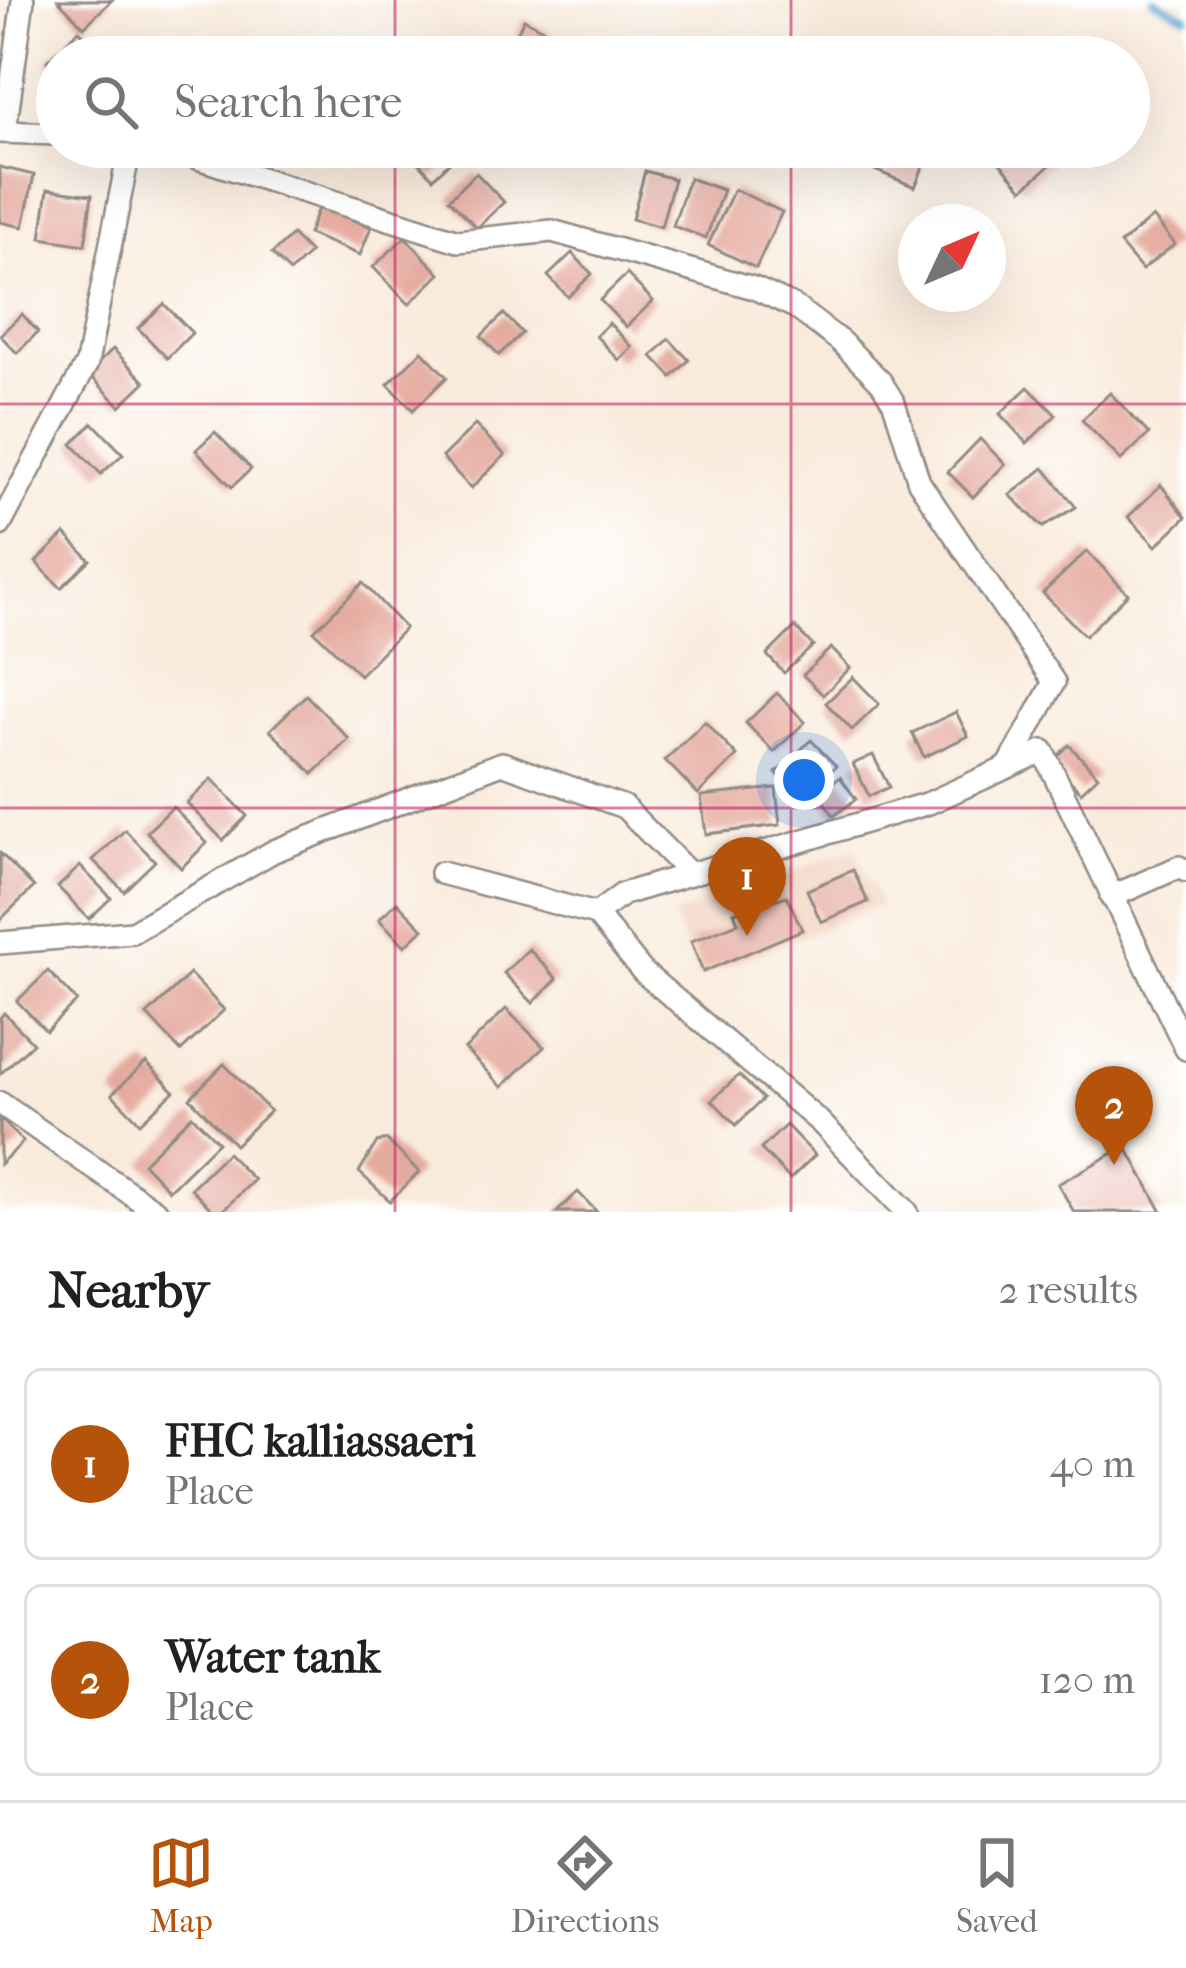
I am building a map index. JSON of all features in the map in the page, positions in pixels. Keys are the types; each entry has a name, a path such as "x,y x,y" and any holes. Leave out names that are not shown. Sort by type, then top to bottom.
{"street":[{"path":"23,0 2,132 36,133"},
{"path":"0,525 87,363 126,168"},
{"path":"229,168 458,241 552,231 754,288 795,307 841,340 881,382 894,403 919,482 1054,682 1008,767"},
{"path":"596,914 622,894 929,803 1043,752 1186,1049"},
{"path":"0,943 132,932 274,851 502,763 624,807 690,874"},
{"path":"1111,897 1179,868 1186,871"},
{"path":"441,873 596,914 643,972 820,1122 907,1212"},
{"path":"0,1103 157,1212"}],"shaded area":[{"path":"855,848 881,905 699,978 672,916"}],"building":[{"path":"58,0 112,0 84,27"},
{"path":"524,19 552,34 551,36 516,36"},
{"path":"0,167 34,175 23,227 0,222"},
{"path":"424,168 443,168 433,178"},
{"path":"872,168 923,168 915,187"},
{"path":"1004,168 1047,168 1023,189"},
{"path":"645,171 674,179 661,227 632,219"},
{"path":"476,173 504,202 477,228 449,199"},
{"path":"689,178 723,190 706,238 673,226"},
{"path":"48,189 92,195 85,245 41,238"},
{"path":"734,189 782,212 756,268 708,245"},
{"path":"319,206 371,227 360,255 308,234"},
{"path":"1153,217 1175,244 1142,270 1120,244"},
{"path":"292,235 310,253 290,272 272,254"},
{"path":"405,237 440,274 409,304 373,267"},
{"path":"572,253 592,274 568,297 548,276"},
{"path":"627,274 653,301 626,327 600,300"},
{"path":"164,304 192,333 167,358 138,328"},
{"path":"22,314 38,332 17,353 0,335"},
{"path":"504,314 522,333 499,355 481,336"},
{"path":"609,323 632,347 619,360 596,336"},
{"path":"669,339 689,360 672,377 652,356"},
{"path":"113,349 145,382 120,406 88,373"},
{"path":"422,351 447,377 413,410 388,384"},
{"path":"1028,387 1056,415 1027,443 1000,414"},
{"path":"1110,393 1149,434 1121,460 1082,420"},
{"path":"93,423 123,454 101,474 72,444"},
{"path":"475,425 505,455 471,488 442,457"},
{"path":"215,432 251,469 232,487 196,450"},
{"path":"980,439 1005,464 973,497 948,472"},
{"path":"1044,468 1076,507 1043,527 1010,495"},
{"path":"1161,485 1186,517 1156,546 1128,517"},
{"path":"65,534 90,560 61,588 36,562"},
{"path":"1087,551 1128,594 1085,636 1043,593"},
{"path":"363,583 405,628 360,675 314,631"},
{"path":"795,627 813,646 784,673 767,655"},
{"path":"831,648 850,668 823,695 803,675"},
{"path":"853,677 879,704 852,730 826,703"},
{"path":"777,693 805,722 774,752 746,723"},
{"path":"306,695 349,739 313,774 270,730"},
{"path":"956,712 968,736 924,757 912,733"},
{"path":"705,722 737,756 698,794 665,760"},
{"path":"811,740 836,766 802,799 776,773"},
{"path":"1069,745 1098,776 1081,792 1052,762"},
{"path":"873,755 889,787 869,796 853,764"},
{"path":"840,777 856,799 834,816 818,793"},
{"path":"212,779 247,816 223,840 187,803"},
{"path":"776,788 780,825 706,834 701,796"},
{"path":"173,807 207,843 181,868 147,832"},
{"path":"125,830 155,861 124,891 93,860"},
{"path":"0,853 34,887 0,920"},
{"path":"80,866 111,898 89,919 58,887"},
{"path":"853,870 868,902 821,922 807,890"},
{"path":"787,896 802,930 703,972 691,941 738,923 734,912"},
{"path":"397,902 423,929 405,946 379,919"},
{"path":"529,949 557,979 533,1003 504,973"},
{"path":"48,971 77,1001 46,1031 17,1001"},
{"path":"190,974 224,1010 181,1051 147,1015"},
{"path":"506,1009 544,1047 502,1087 465,1049"},
{"path":"4,1013 33,1043 0,1074 0,1018"},
{"path":"146,1062 174,1091 140,1123 112,1094"},
{"path":"224,1064 270,1111 235,1145 190,1098"},
{"path":"739,1075 763,1099 736,1125 712,1100"},
{"path":"192,1115 218,1142 169,1190 143,1163"},
{"path":"0,1118 23,1142 0,1164"},
{"path":"786,1125 815,1155 790,1179 761,1149"},
{"path":"387,1140 419,1172 390,1201 359,1172 377,1142"},
{"path":"1126,1146 1162,1212 1074,1212 1058,1184"},
{"path":"227,1153 254,1180 221,1212 214,1212 191,1188"},
{"path":"578,1192 597,1212 557,1212"}],"waterway":[{"path":"1154,0 1186,16"}],"place":[{"name":"FHC kalliassaeri","path":"747,936"},
{"name":"Water tank","path":"1114,1165"}]}
